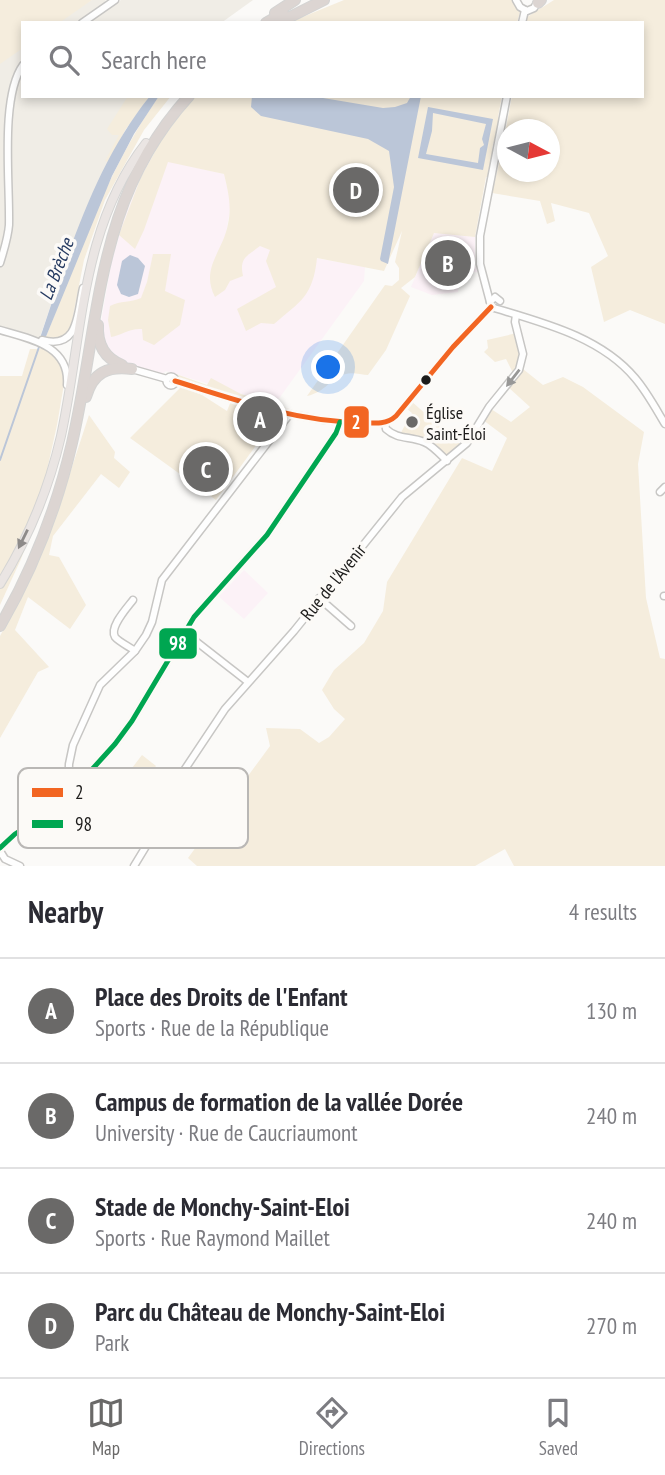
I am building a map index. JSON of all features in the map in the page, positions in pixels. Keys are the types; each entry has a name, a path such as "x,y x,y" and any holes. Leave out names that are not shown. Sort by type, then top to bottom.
{"highway":[{"path":"262,21 295,0"},
{"path":"271,21 319,1"},
{"path":"282,21 319,1"},
{"path":"0,614 32,547 56,482 71,423 95,277 105,235 123,185 146,143 179,98"},
{"path":"59,491 77,417 109,243 123,201 139,168 166,125 187,98"},
{"path":"109,243 98,337 108,358 132,369"},
{"path":"0,626 32,564 59,491 93,379 106,369 132,369"}],"main road":[{"path":"0,584 39,506 58,446 95,246 111,201 129,167 146,143"}],"street":[{"path":"85,21 115,0"},
{"path":"516,0 525,10 533,9 539,1"},
{"path":"522,21 525,10"},
{"path":"0,263 9,223 6,100 12,79 21,68"},
{"path":"507,98 480,231 481,271 495,303 513,313 580,338 615,360 638,381 665,424"},
{"path":"0,330 46,343 61,342 72,333 87,268 95,246"},
{"path":"132,369 167,379 170,385 175,382 289,415 340,422 386,423 396,416 453,347 495,303"},
{"name":"Rue de l'Avenir","path":"186,768 212,726 294,631 402,496 447,461 471,438 489,407 520,369 523,354 513,313"},
{"path":"46,343 59,355 67,373 58,446"},
{"path":"69,768 70,756 82,721 102,683 135,651 150,628 162,580 289,415"},
{"path":"93,768 122,735 205,602 267,535 337,432 340,422"},
{"path":"386,423 387,431"},
{"path":"374,424 400,438 425,442 447,461"},
{"path":"319,598 351,626"},
{"path":"132,600 114,632 116,638 135,651"},
{"path":"184,632 248,682"},
{"path":"18,833 0,850 9,862 20,866"},
{"name":"Rue de l'Avenir","path":"134,866 144,848"}],"shaded area":[{"path":"0,0 92,0 62,21 21,21 21,49 0,64"},
{"path":"92,0 106,0 95,17 121,0 253,0 224,21 57,21"},
{"path":"344,0 513,0 520,12 518,21 293,21"},
{"path":"554,0 665,0 665,324 630,310 604,322 591,267 608,256 589,213 551,203 555,221 547,224 540,201 492,193 497,172 497,182 560,182 560,119 508,119 512,98 644,98 644,21 526,21 527,17"},
{"path":"21,45 21,98 145,98 106,160 108,162 69,252 39,340 0,330 0,60"},
{"path":"127,98 149,98 126,129 108,162 105,161 119,135 112,135 107,129"},
{"path":"158,98 169,98 144,130 105,200 84,260 71,326 62,338 45,339 109,183"},
{"path":"193,98 502,98 498,117 501,118 497,119 492,148 495,152 489,178 486,177 475,237 434,233 415,277 401,288 410,296 386,350 368,375 346,374 307,396 385,285 392,286 399,280 399,268 395,262 402,231 384,271 317,258 309,290 304,297 274,324 261,323 246,331 237,309 276,287 266,261 270,250 260,246 243,261 243,276 230,281 225,290 215,297 211,287 211,269 225,234 230,211 224,174 168,162 135,249 119,235 141,177 162,139"},
{"path":"151,157 224,174 231,203 226,234 288,253 365,267 364,281 275,404 166,371 162,374 120,361 105,344 101,322 114,247"},
{"path":"434,232 475,237 475,266 479,272 459,273 458,292 432,295 411,287"},
{"path":"153,254 171,254 165,291 185,300 180,325 154,345 143,340 142,329 111,337 108,320 110,306 141,298"},
{"path":"517,333 521,360 513,373 506,359 495,362 484,352 488,348 487,340"},
{"path":"30,349 43,349 59,359 65,378 36,520 0,605 0,376 22,376"},
{"path":"523,369 543,385 563,377 583,387 644,432 638,464 646,598 660,658 665,659 665,866 514,866 505,849 475,866 197,866 188,858 195,848 248,848 248,776 270,746 266,728 300,729 319,743 329,737 345,719 334,709 322,690 334,670 364,643 383,611 387,582 462,458 492,471 507,438 483,420 491,409 511,422 530,407 508,387"},
{"path":"176,374 207,385 211,378 241,394 290,409 286,411 177,380"},
{"path":"181,387 202,395 227,411 231,401 282,418 268,437 263,436 216,500 130,438"},
{"path":"411,401 461,445 446,457 426,438 399,436 412,413 406,408"},
{"path":"89,415 115,452 114,458 130,472 119,488 101,474 53,536 49,555 59,557 86,605 70,629 28,597 15,630 49,667 38,672 0,738 0,636 24,592 52,528"},
{"path":"244,570 268,593 244,619 217,595"},
{"path":"142,755 156,766 154,768 132,768"}],"water":[{"name":"La Brèche","path":"149,98 158,98 134,134 112,176 45,339 40,338 84,212 113,151"},
{"path":"252,98 323,98 383,108 407,103 410,98 421,98 388,264 380,259 394,187 389,151 368,139 261,116 251,107"},
{"path":"428,107 493,119 483,170 418,158","holes":["433,113 486,124 482,139 484,145 480,148 478,163 426,154"]},
{"path":"130,255 138,258 145,266 138,294 129,297 121,294 117,285 122,261"}],"waterway":[{"name":"La Brèche","path":"0,460 39,347"}],"transit line":[{"name":"2","path":"175,381 264,408 309,418 386,422 396,416 453,347 491,307"},
{"name":"98","path":"93,768 132,721 194,617 267,535 336,433 340,422"},
{"name":"98","path":"0,848 18,832"}],"place":[{"name":"Parc du Château de Monchy-Saint-Eloi","path":"356,190"},
{"name":"Campus de formation de la vallée Dorée","path":"448,263"},
{"name":"Place des Droits de l'Enfant","path":"260,419"},
{"name":"Église Saint-Éloi","path":"412,422"},
{"name":"Stade de Monchy-Saint-Eloi","path":"206,469"}]}
